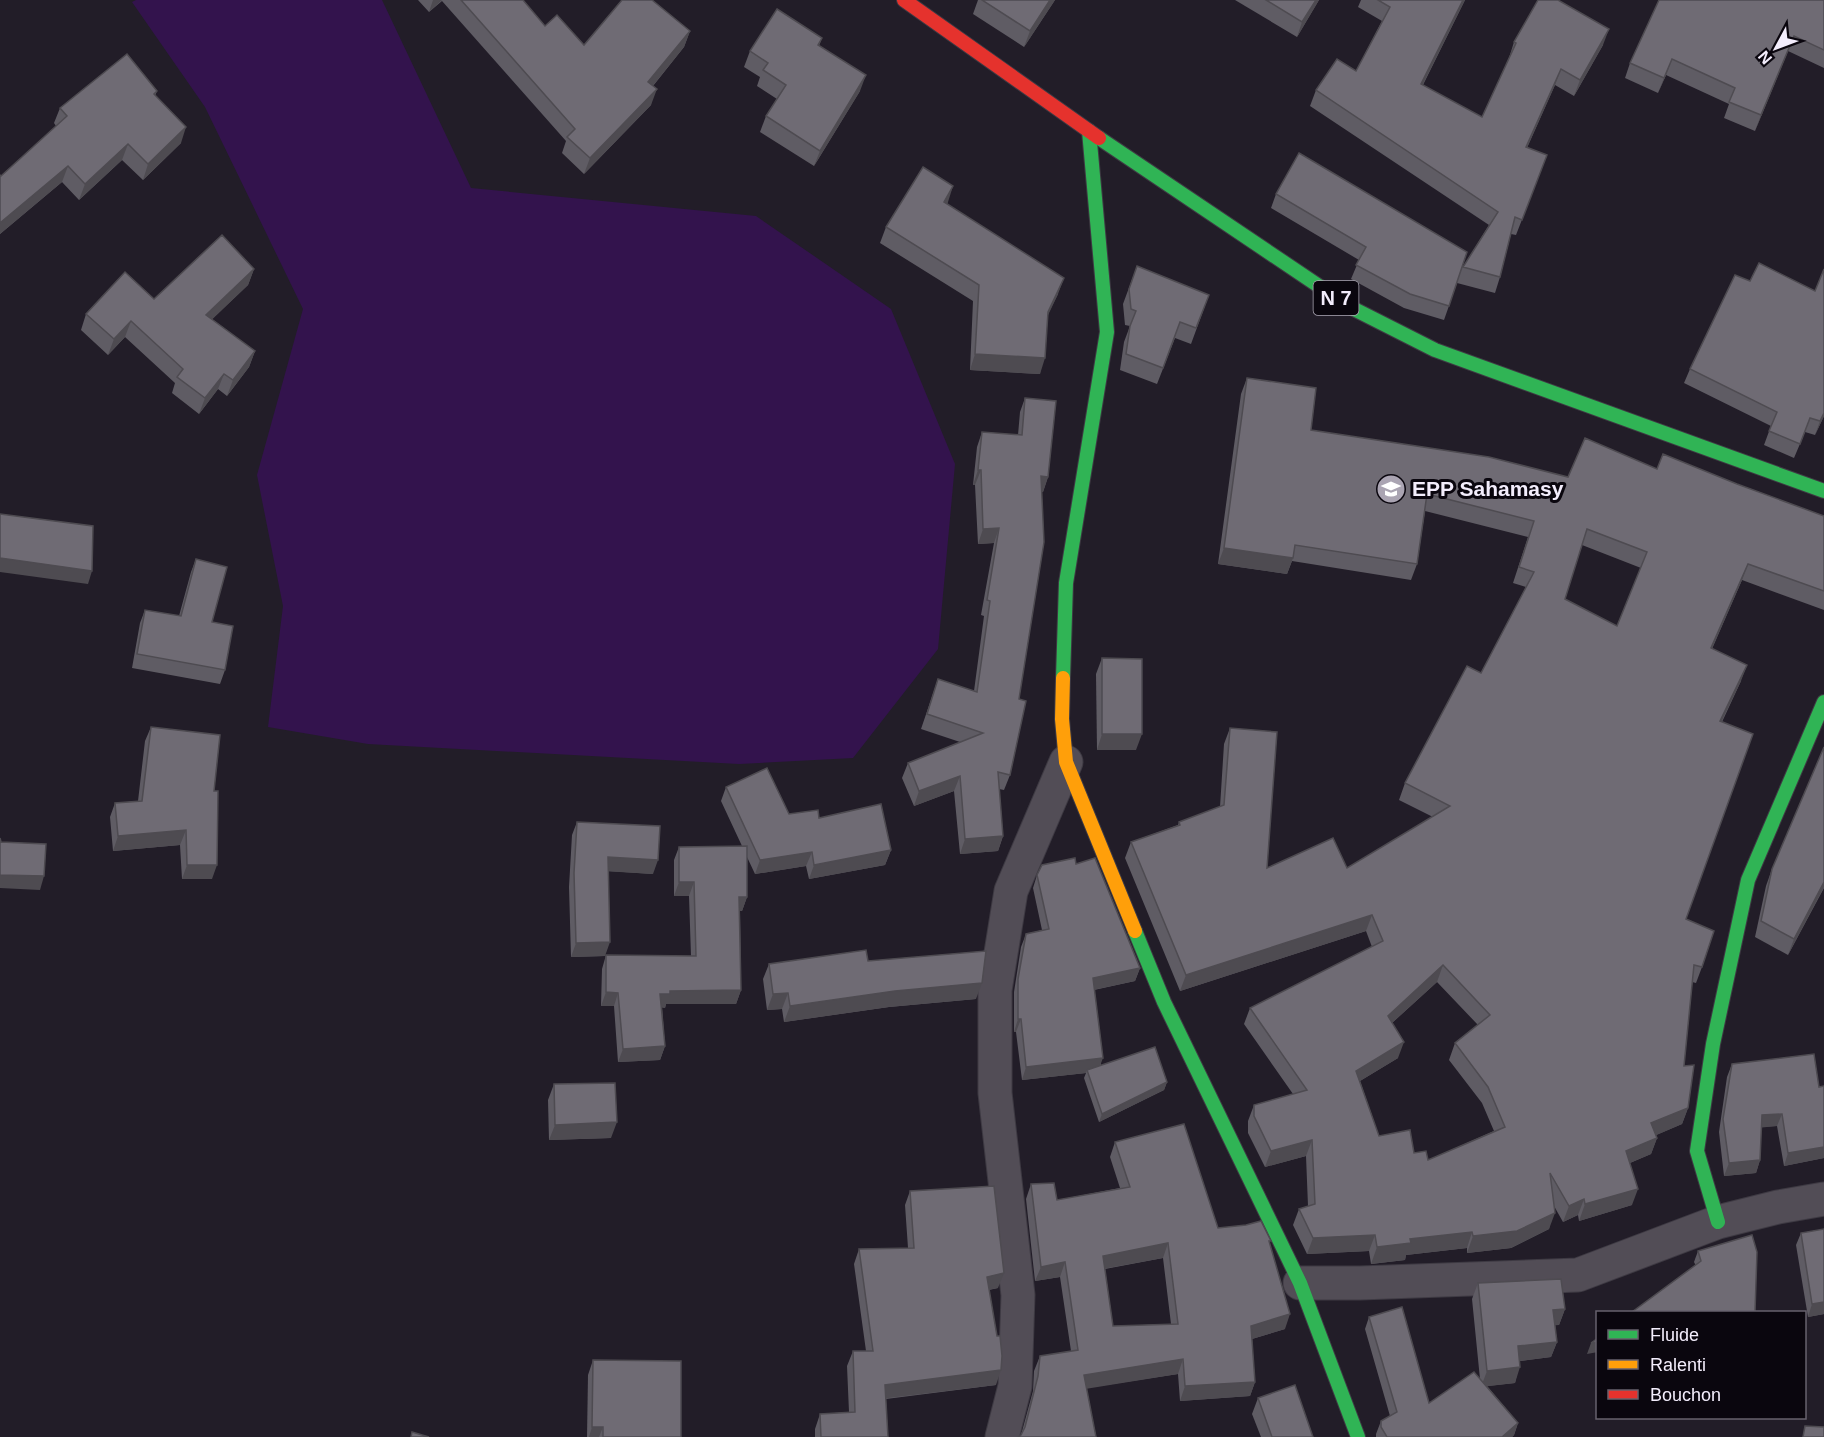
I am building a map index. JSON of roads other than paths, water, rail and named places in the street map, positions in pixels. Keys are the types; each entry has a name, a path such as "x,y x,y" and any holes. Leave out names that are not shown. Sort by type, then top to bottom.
{"street":[{"name":"N 7","path":"904,0 1089,131 1350,307 1435,350 1824,491"},
{"path":"1089,131 1107,332 1066,583 1062,719 1066,762 1164,1002 1300,1282 1358,1437"},
{"path":"1718,1222 1697,1150 1716,1033 1749,880 1824,702"},
{"path":"1002,1437 1015,1386 1018,1294 995,1093 995,990 1011,891 1066,762"},
{"path":"1300,1282 1360,1283 1578,1275 1718,1222 1778,1207 1824,1199"}],"place":[{"name":"EPP Sahamasy","path":"1391,489"}]}
